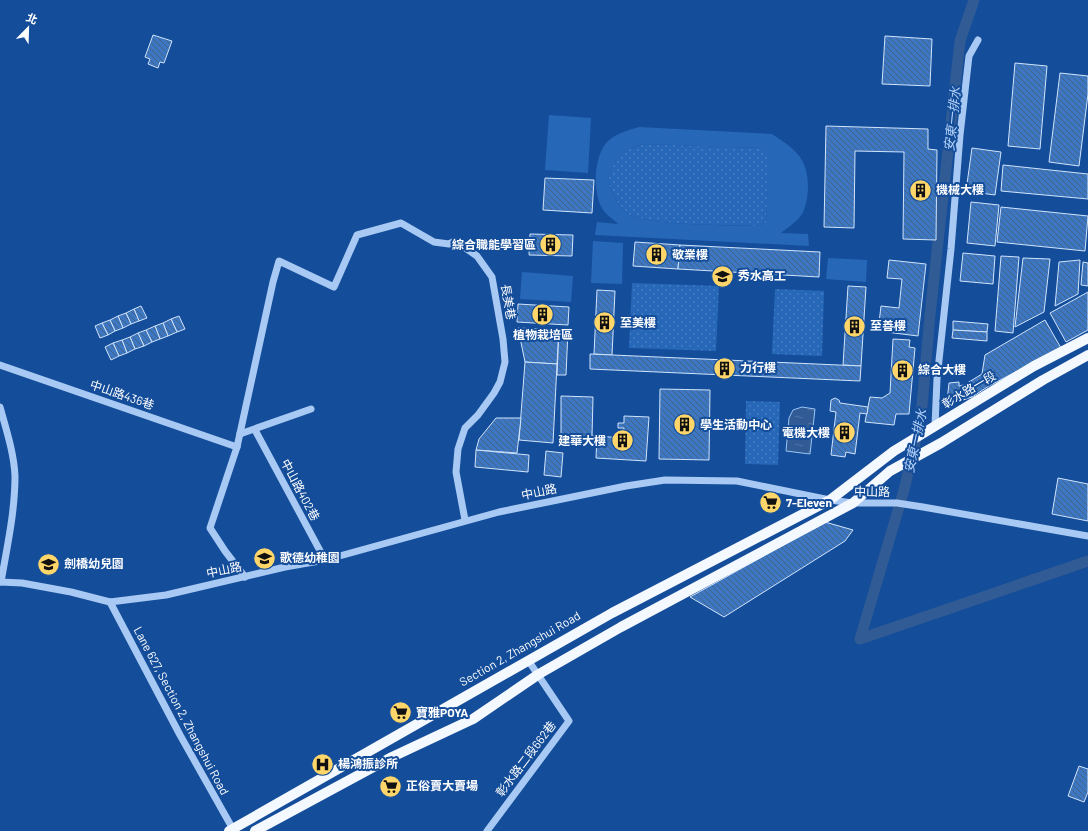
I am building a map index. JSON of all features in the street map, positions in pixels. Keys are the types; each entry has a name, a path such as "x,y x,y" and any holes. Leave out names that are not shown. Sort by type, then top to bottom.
{"main road":[{"name":"彰水路一段","path":"830,500 894,451 1034,366 1088,338"},
{"path":"255,831 392,757 473,719 539,674 621,627 853,503 890,472 941,443 1043,380 1088,355"},
{"name":"Section 2, Zhangshui Road","path":"232,830 612,613 830,500"},
{"path":"612,613 621,627"}],"street":[{"path":"932,428 969,56 978,40"},
{"name":"長美巷","path":"240,434 273,282 279,261 334,287 357,235 401,223 434,242 449,244 455,241 477,256 492,277 503,338 505,362 500,382 478,415 465,428 458,449 456,472 464,520"},
{"name":"中山路436巷","path":"0,365 237,447"},
{"path":"0,407 8,437 15,475 11,531 0,582"},
{"path":"245,577 210,528 240,434 255,430 311,409"},
{"name":"中山路402巷","path":"255,430 325,560"},
{"name":"中山路","path":"0,582 22,583 70,592 110,602 166,595 325,560 464,520 626,486 665,480 737,481 830,500 853,503 897,503 1088,536"},
{"name":"Lane 627, Section 2, Zhangshui Road","path":"110,602 232,830"},
{"name":"彰水路二段662巷","path":"487,831 569,721 539,674 528,660"}],"shaded area":[{"path":"549,115 591,118 588,173 545,170"},
{"path":"639,127 772,134 780,139 799,155 803,161 806,169 808,187 805,208 802,214 795,222 781,233 808,234 809,246 595,235 597,222 618,224 602,208 597,193 597,164 603,147 615,136","holes":["644,144 759,148 769,152 766,223 756,226 669,223 636,217 627,213 617,202 609,183 610,173 619,156 626,150"]},
{"path":"645,144 759,148 770,152 766,223 756,226 669,223 636,217 627,213 617,202 609,183 609,175 616,160 623,152"},
{"path":"593,241 623,243 622,284 591,283"},
{"path":"828,258 867,260 866,282 826,279"},
{"path":"522,272 573,276 571,302 520,299"},
{"path":"632,283 719,286 716,351 629,348"},
{"path":"775,289 824,291 822,356 772,354"},
{"path":"746,401 780,402 778,465 745,464"}],"water":[{"path":"802,407 815,409 810,454 786,451 789,418 793,410"}],"building":[{"path":"153,35 172,41 164,63 160,62 158,68 148,64 150,59 145,57"},
{"path":"885,36 932,39 930,86 882,84"},
{"path":"1015,63 1047,66 1040,149 1008,146"},
{"path":"1060,73 1088,76 1088,94 1079,166 1049,162"},
{"name":"機械大樓","path":"826,126 928,129 928,149 937,150 936,240 903,239 904,152 855,151 854,228 824,227"},
{"path":"972,148 1001,152 995,195 966,191"},
{"path":"1003,165 1088,174 1088,199 1001,191"},
{"path":"545,178 594,180 592,213 543,210"},
{"path":"971,202 999,205 995,246 967,243"},
{"path":"1001,207 1088,216 1085,251 997,242"},
{"name":"綜合職能學習區","path":"530,234 573,235 572,256 529,255"},
{"name":"敬業樓","path":"635,242 680,245 678,269 633,266"},
{"path":"680,245 820,252 819,277 678,269"},
{"path":"963,253 995,256 993,284 960,281"},
{"path":"1001,256 1019,257 1013,333 995,331"},
{"path":"1023,258 1050,259 1044,312 1015,327"},
{"path":"889,260 926,264 918,336 878,331 881,306 899,308 902,279 887,278"},
{"path":"1080,260 1078,294 1055,306 1059,262"},
{"path":"1083,262 1088,263 1088,286 1081,285"},
{"name":"至善樓","path":"848,286 866,287 861,366 843,365"},
{"name":"至美樓","path":"597,290 615,291 612,355 594,354"},
{"path":"1088,292 1088,330 1066,342 1050,313"},
{"name":"植物栽培區","path":"518,304 569,307 568,325 517,322"},
{"path":"141,306 147,318 139,321 134,309"},
{"path":"134,309 139,321 131,324 126,313"},
{"path":"126,313 131,324 123,328 118,316"},
{"path":"118,316 123,328 115,331 110,320"},
{"path":"179,316 185,329 177,332 171,319"},
{"path":"171,319 177,332 168,336 163,323"},
{"path":"110,320 115,331 108,335 102,323"},
{"path":"1045,320 1061,348 989,386 982,374 985,355"},
{"path":"953,321 988,324 987,332 953,330"},
{"path":"102,323 108,335 100,338 95,326"},
{"path":"163,323 168,336 160,339 155,326"},
{"path":"155,326 160,339 152,342 146,330"},
{"path":"518,328 559,330 557,364 525,362"},
{"path":"146,330 152,342 144,346 138,333"},
{"path":"559,330 568,330 566,375 557,375"},
{"path":"953,330 987,332 987,341 952,338"},
{"path":"138,333 144,346 135,349 130,337"},
{"path":"130,337 135,349 127,353 122,340"},
{"name":"綜合大樓","path":"893,339 910,340 909,347 915,348 909,414 896,414 894,425 865,422 870,397 882,398 890,393"},
{"path":"122,340 127,353 119,356 113,343"},
{"path":"113,343 119,356 111,360 105,347"},
{"name":"力行樓","path":"590,354 861,366 860,381 590,369"},
{"path":"525,362 557,364 553,443 519,440"},
{"path":"982,374 989,386 972,397 964,385"},
{"path":"959,382 959,386 964,385 972,397 954,403 947,401 949,383"},
{"name":"學生活動中心","path":"660,389 710,390 709,460 659,459"},
{"path":"561,396 593,397 592,436 597,436 597,444 561,443"},
{"name":"電機大樓","path":"835,398 839,400 840,403 868,407 867,414 860,413 855,454 846,452 845,457 831,455 836,412 830,411 831,400"},
{"name":"建華大樓","path":"624,416 649,417 646,461 596,458 597,436 623,438 624,428 618,428 618,423 624,423"},
{"path":"496,418 521,418 517,453 476,450 479,439"},
{"path":"476,450 529,455 528,472 475,467"},
{"path":"546,451 563,453 561,477 544,475"},
{"path":"1058,478 1088,484 1088,521 1052,514"},
{"path":"825,522 853,530 845,541 724,617 690,597"},
{"path":"1079,766 1088,769 1088,792 1084,802 1068,796"}],"waterway":[{"name":"安東一排水","path":"974,0 960,41 930,315 921,417 904,490 860,639 1088,561"}],"place":[{"name":"機械大樓","path":"920,190"},
{"name":"綜合職能學習區","path":"551,245"},
{"name":"敬業樓","path":"656,255"},
{"name":"秀水高工","path":"723,276"},
{"name":"植物栽培區","path":"543,314"},
{"name":"至美樓","path":"604,323"},
{"name":"至善樓","path":"855,326"},
{"name":"力行樓","path":"725,368"},
{"name":"綜合大樓","path":"902,370"},
{"name":"學生活動中心","path":"684,425"},
{"name":"電機大樓","path":"845,433"},
{"name":"建華大樓","path":"622,441"},
{"name":"7-Eleven","path":"770,503"},
{"name":"歌德幼稚園","path":"264,558"},
{"name":"劍橋幼兒園","path":"49,564"},
{"name":"寶雅POYA","path":"400,713"},
{"name":"楊鴻振診所","path":"323,764"},
{"name":"正俗賣大賣場","path":"390,786"}]}
